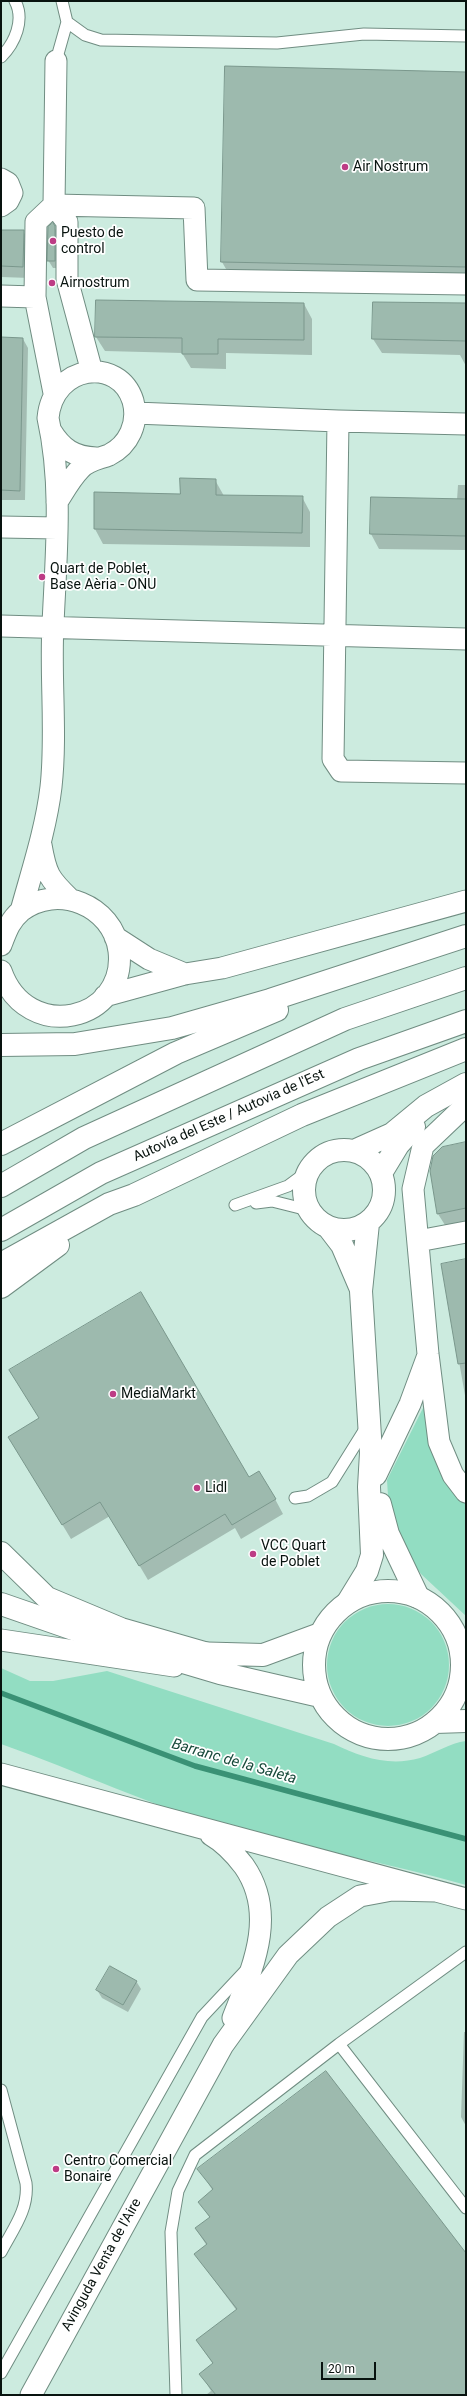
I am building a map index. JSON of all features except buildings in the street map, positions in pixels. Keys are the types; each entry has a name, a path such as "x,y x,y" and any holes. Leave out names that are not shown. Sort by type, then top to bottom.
{"main road":[{"path":"1,1045 75,1044 172,1028 270,1000 466,936"},
{"path":"1,1144 176,1053 396,960"},
{"path":"1,1186 84,1138 345,1019 466,978"},
{"name":"Autovía del Este / Autovia de l'Est","path":"1,1230 108,1170 359,1059 466,1021"},
{"path":"1,1264 109,1204 134,1195 302,1115 466,1048"},
{"path":"354,1151 392,1134 426,1106 465,1091"},
{"path":"381,1172 398,1145 419,1121 465,1091"},
{"path":"340,1150 354,1151 365,1155 381,1172 384,1186 383,1200 378,1212 368,1223 356,1229 342,1231 329,1228 317,1221 308,1210 304,1198 303,1185 307,1172 316,1161 327,1153 340,1150"},
{"path":"1,1287 54,1247 114,1212 134,1195"},
{"path":"348,1602 370,1593 388,1592 418,1597 435,1608 448,1622 462,1642 460,1684 450,1705 435,1722 415,1734 393,1739 371,1737 350,1729 333,1714 320,1696 314,1675 314,1654 320,1634 332,1616 348,1602 367,1571 372,1555 369,1487 371,1453 361,1291 368,1223"},
{"path":"329,1228 342,1245 361,1291"},
{"path":"371,1453 376,1475 381,1514 388,1534 418,1597"},
{"path":"1,1553 47,1598 121,1628 208,1654"},
{"path":"1,1604 67,1627 146,1649 220,1673 320,1696"},
{"path":"146,1649 208,1654 263,1655 320,1634"},
{"path":"435,1722 466,1721"}],"street":[{"path":"56,61 54,205 67,222 67,280 92,372"},
{"path":"1,179 8,183 12,193 8,201 1,206"},
{"path":"54,393 35,288 36,222 54,205 194,208 197,280 466,284"},
{"path":"1,296 67,280"},
{"path":"21,911 40,840 51,788 54,697 53,627 58,502 51,431 48,418 49,405 54,393 64,382 77,374 92,372 105,374 117,380 126,389 132,400 135,413 134,426 128,438 120,448 108,455 96,458 82,457 69,452 58,442 51,431"},
{"path":"135,413 338,421 466,424"},
{"path":"338,421 333,759 341,771 466,774"},
{"path":"58,502 80,469 96,458"},
{"path":"1,527 57,528"},
{"path":"1,626 466,639"},
{"path":"40,840 46,872 55,885 70,899"},
{"path":"1,944 11,922 21,911 42,901 53,898 70,899 89,906 105,919 115,937 119,952 118,968 114,982 105,996 90,1008 72,1016 53,1017 29,1008 18,1001 3,985"},
{"path":"105,996 185,974 222,968 466,901"},
{"path":"115,937 149,959 185,974"},
{"path":"465,1091 423,1146 413,1189 428,1354 439,1442 453,1475 466,1492"},
{"path":"418,1241 466,1232"},
{"path":"376,1475 410,1404 428,1354"},
{"path":"1,1640 220,1673"},
{"path":"1,1774 466,1899"},
{"path":"190,1826 212,1836 229,1847 251,1876 258,1894 261,1913 262,1929 257,1958 223,2045"},
{"name":"Avinguda Venta de l'Aire","path":"30,2395 223,2045 288,1955 328,1917 360,1896 392,1890 436,1891"}],"lane":[{"path":"1,57 10,48 19,21 14,1"},
{"path":"56,61 67,22 62,1"},
{"path":"67,22 85,35 102,40 277,43 364,34 466,36"},
{"path":"307,1172 288,1186 236,1205 272,1200 308,1210"},
{"path":"295,1498 308,1496 332,1482 369,1424"},
{"path":"176,2395 171,2232 178,2191 195,2155 339,2044 466,1952"},
{"path":"1,2373 202,2017 257,1958"},
{"path":"339,2044 466,2208"},
{"path":"1,2090 26,2182 28,2196 24,2210 1,2252"}],"green space":[{"path":"429,1396 461,1499 466,1504 466,1616 421,1574 405,1552 388,1496 387,1480"},
{"path":"388,1604 411,1608 422,1614 431,1622 439,1631 445,1642 449,1665 445,1688 439,1699 431,1708 422,1716 411,1722 388,1726 365,1722 354,1716 345,1708 337,1699 331,1688 327,1665 331,1642 337,1631 345,1622 354,1614 365,1608"},
{"path":"1,1668 30,1681 53,1681 107,1671 334,1744 365,1757 386,1761 409,1761 448,1746 466,1741 466,1885 231,1828 173,1810 1,1744"}],"waterway":[{"name":"Barranc de la Saleta","path":"1,1693 195,1766 466,1839"}],"place":[{"name":"Air Nostrum","path":"345,167"},
{"name":"Puesto de control","path":"53,241"},
{"name":"Airnostrum","path":"52,283"},
{"name":"Quart de Poblet, Base Aèria - ONU","path":"42,577"},
{"name":"MediaMarkt","path":"113,1394"},
{"name":"Lidl","path":"197,1488"},
{"name":"VCC Quart de Poblet","path":"253,1554"},
{"name":"Centro Comercial Bonaire","path":"56,2169"}]}
